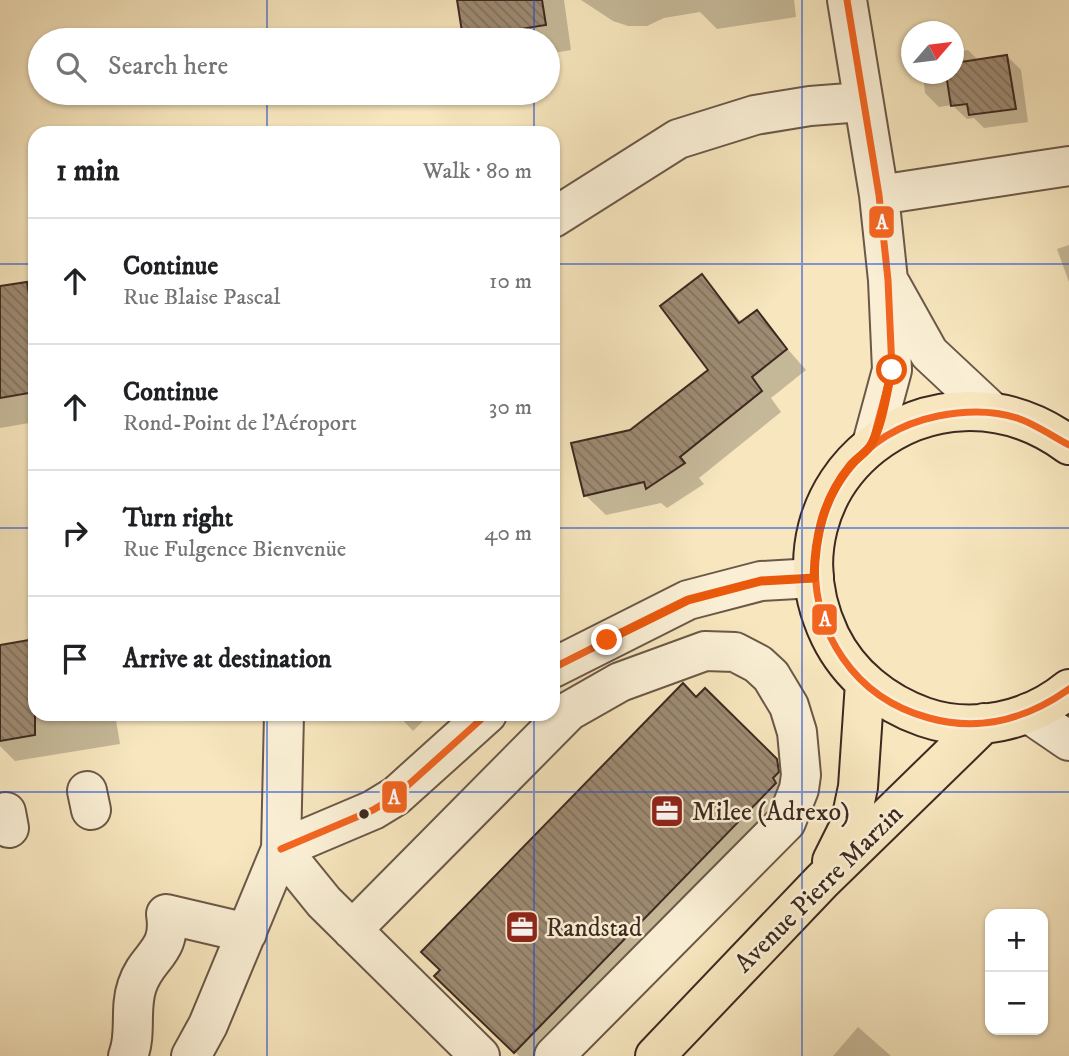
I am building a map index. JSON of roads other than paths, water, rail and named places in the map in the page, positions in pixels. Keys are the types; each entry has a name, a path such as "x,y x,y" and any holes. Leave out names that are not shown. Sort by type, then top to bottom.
{"main road":[{"path":"1069,445 1022,418 991,411 959,410 928,415 898,427 872,444 850,465 834,490 821,518 815,547 814,578 817,601 835,646 865,682 885,699 933,720 984,723 1028,713 1069,689"},
{"path":"822,881 850,825 858,787 865,682"},
{"name":"Avenue Pierre Marzin","path":"655,1056 822,881 984,723"}],"street":[{"path":"847,0 879,195 888,280 892,370 872,444"},
{"path":"560,214 678,139 755,115 810,106 862,102"},
{"path":"879,195 1069,166"},
{"path":"888,280 929,353 991,411"},
{"path":"560,664 688,600 761,581 814,578"},
{"path":"554,1056 786,822 799,789 801,762 797,732 781,690 758,664 735,652 705,651 620,682 569,711 560,720"},
{"path":"1028,713 1069,741"},
{"path":"191,1056 208,1025 281,849 284,721"},
{"path":"281,849 373,810 396,796 479,721"},
{"path":"352,930 559,721"},
{"path":"281,849 324,902 480,1056"},
{"path":"130,1038 136,990 145,970 167,939 166,914 247,933"}],"place":[{"name":"Milee (Adrexo)","path":"667,811"},
{"name":"Randstad","path":"522,927"}]}
